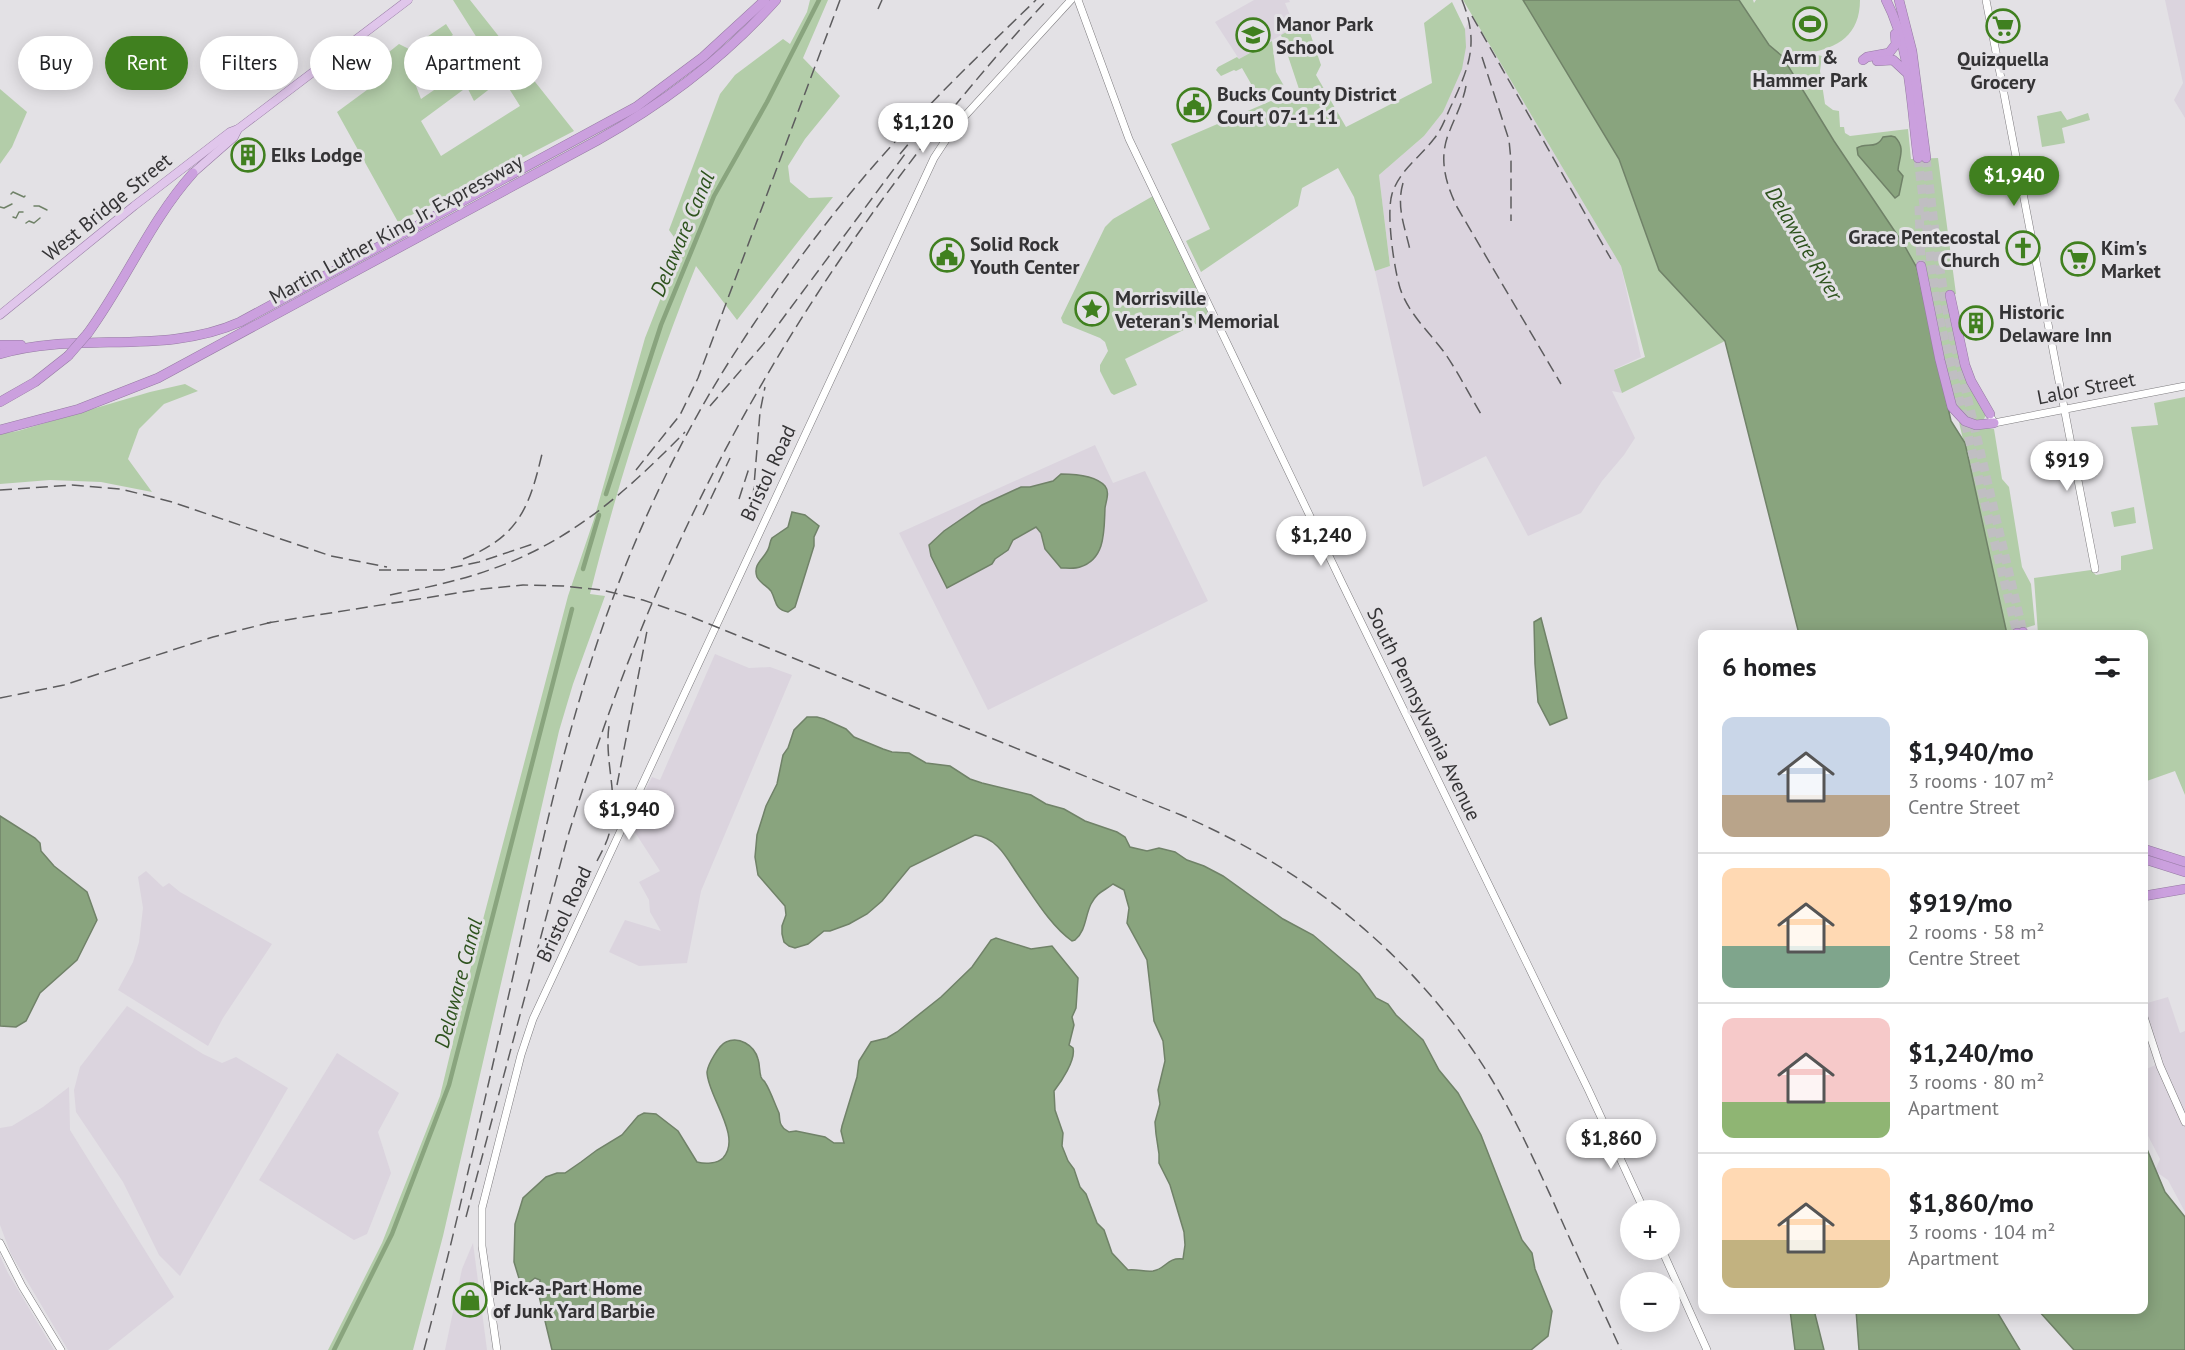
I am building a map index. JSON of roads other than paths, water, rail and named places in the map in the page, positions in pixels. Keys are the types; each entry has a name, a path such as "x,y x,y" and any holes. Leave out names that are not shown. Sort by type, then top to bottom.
{"highway":[{"name":"Martin Luther King Jr. Expressway","path":"0,354 27,348 62,345 185,339 219,330 254,315 636,106 704,57 765,0"},
{"name":"Martin Luther King Jr. Expressway","path":"0,430 30,424 87,407 165,375 598,140 641,115 696,75 741,36 776,0"},
{"path":"1887,1 1899,34 1922,158 1912,51 1899,0"},
{"path":"1887,1 1896,44 1889,53 1863,60 1868,62 1893,60 1906,73"},
{"path":"0,402 35,382 68,356 88,333 159,216 193,173"},
{"path":"1921,267 1952,407 1965,422 1976,425 1992,418 1971,381 1965,365 1950,295"},
{"path":"0,345 62,345"},
{"path":"2148,850 2185,862"},
{"path":"2148,860 2185,872"},
{"path":"2148,895 2185,889"}],"main road":[{"name":"West Bridge Street","path":"0,315 150,192 230,132 238,129 408,0"},
{"name":"Bristol Road","path":"497,1350 482,1246 482,1215 485,1194 526,1037 934,158 953,129 1071,0"},
{"name":"South Pennsylvania Avenue","path":"1078,0 1129,139 1588,1089 1639,1200"},
{"path":"1986,0 2094,569"},
{"name":"West Bridge Street","path":"193,173 234,137 238,129"},
{"name":"Lalor Street","path":"1992,418 2065,409 2185,387"},
{"path":"2148,1029 2160,1066 2185,1122"},
{"path":"0,1243 22,1286 61,1350"},
{"path":"1666,1260 1707,1350"}],"water":[{"name":"Delaware River","path":"1523,0 1739,0 1769,45 1782,56 1917,268 1951,421 1965,443 2006,630 1798,630 1725,341 1659,270 1619,159"},
{"path":"1883,137 1895,137 1900,145 1898,170 1903,176 1899,195 1895,198 1858,155 1857,148 1874,145"},
{"path":"1061,474 1090,477 1101,482 1106,488 1104,534 1095,558 1080,567 1061,568 1045,549 1041,533 1036,527 1013,540 1008,550 992,564 947,588 931,556 929,545 944,531 982,505 1021,487 1053,481"},
{"path":"792,512 805,515 819,526 795,607 788,612 778,607 771,591 758,579 756,568 772,538 788,527"},
{"path":"1541,618 1567,718 1550,725 1538,702 1534,622"},
{"path":"807,717 824,719 846,729 854,737 883,749 909,753 926,763 950,766 970,779 1031,795 1085,821 1117,832 1125,837 1130,847 1147,851 1159,848 1175,852 1223,876 1283,919 1313,935 1359,974 1376,998 1388,1004 1396,1015 1423,1040 1439,1070 1458,1093 1481,1135 1522,1240 1532,1253 1535,1269 1552,1311 1548,1336 1531,1350 552,1350 539,1296 540,1280 535,1278 521,1285 514,1262 515,1224 523,1198 546,1177 565,1173 622,1135 638,1116 644,1113 656,1114 678,1131 697,1162 711,1163 723,1158 728,1149 727,1128 707,1072 717,1051 731,1040 745,1043 756,1054 761,1077 771,1094 784,1129 789,1132 796,1131 825,1137 834,1143 844,1143 841,1131 857,1077 859,1061 871,1042 887,1038 897,1032 941,997 972,967 991,940 996,938 1031,949 1052,946 1078,978 1076,1008 1072,1017 1074,1025 1069,1045 1073,1048 1072,1059 1054,1091 1055,1110 1063,1133 1062,1146 1080,1187 1086,1194 1097,1223 1104,1230 1112,1253 1128,1270 1153,1271 1170,1261 1183,1259 1184,1232 1170,1185 1159,1163 1156,1134 1155,1122 1160,1104 1158,1090 1165,1061 1163,1041 1154,1021 1147,960 1127,923 1129,908 1124,890 1113,884 1098,894 1091,904 1079,936 1072,941 1044,912 997,845 975,835 910,867 882,901 867,914 849,924 824,931 808,944 795,948 789,946 784,942 782,934 786,915 785,906 758,875 755,857 757,835 766,806 777,784 783,755 794,730"},
{"path":"0,816 35,838 40,843 41,851 54,866 87,892 97,920 77,960 40,993 26,1021 16,1027 0,1026"},
{"path":"2148,1152 2165,1192 2185,1217 2185,1350 2074,1350 2042,1314 2148,1314"},
{"path":"1790,1314 1815,1314 1824,1350 1795,1350"},
{"path":"1856,1314 1998,1314 2020,1350 1859,1350"}],"waterway":[{"name":"Delaware Canal","path":"606,494 661,325 714,196 767,102 819,0"},
{"path":"11,194 13,192 25,196"},
{"path":"0,207 4,208 12,204"},
{"path":"34,206 47,210"},
{"path":"13,217 16,218 19,212 23,212"},
{"path":"26,223 29,221 34,223 40,218"},
{"name":"Delaware Canal","path":"583,569 599,515"},
{"name":"Delaware Canal","path":"334,1350 392,1234 449,1085 572,609"}],"tunnel":[{"path":"1918,158 1937,309 2016,630"},
{"path":"1926,158 1946,307 2023,630"},
{"path":"1919,206 1921,266"}],"railway":[{"path":"636,470 680,415 698,378 840,0"},
{"path":"878,9 882,0"},
{"path":"424,1350 448,1256 561,766 608,612 661,485 727,365 779,286 836,211 895,142 954,80 1036,0"},
{"path":"466,1217 576,810 627,665 688,525 729,443 774,364 822,287 873,212 986,68 1047,0"},
{"path":"1462,0 1470,28 1468,65 1439,132 1399,178 1395,186 1390,203 1390,227 1395,268 1404,297 1413,314 1444,352 1481,414"},
{"path":"1472,16 1611,259"},
{"path":"1482,57 1509,140 1511,221"},
{"path":"1466,86 1446,140 1444,150 1446,179 1457,207 1561,384"},
{"path":"900,154 945,101"},
{"path":"710,406 766,341 908,150"},
{"path":"1403,183 1400,200 1410,250"},
{"path":"753,498 760,412 765,387"},
{"path":"390,595 480,573 548,544 573,529 620,494 685,432"},
{"path":"463,559 497,541 509,531 526,506 542,454"},
{"path":"703,515 730,458"},
{"path":"739,499 750,465"},
{"path":"0,490 72,485 121,489 172,502 331,556 387,567"},
{"path":"379,570 442,570 479,562 533,544"},
{"path":"267,623 482,589 523,585 602,590 643,600 687,615 1181,815 1227,837 1272,862 1315,890 1355,921 1393,956 1460,1032 1489,1075 1515,1121 1621,1350"},
{"path":"0,698 64,685 213,637 276,621"},
{"path":"617,785 647,631"},
{"path":"597,861 608,838 612,817 608,752 609,726"}],"place":[{"name":"Arm & Hammer Park","path":"1810,24"},
{"name":"Quizquella Grocery","path":"2003,26"},
{"name":"Manor Park School","path":"1253,35"},
{"name":"Bucks County District Court 07-1-11","path":"1194,105"},
{"name":"Elks Lodge","path":"248,155"},
{"name":"Grace Pentecostal Church","path":"2023,248"},
{"name":"Solid Rock Youth Center","path":"947,255"},
{"name":"Kim's Market","path":"2078,259"},
{"name":"Morrisville Veteran's Memorial","path":"1092,309"},
{"name":"Historic Delaware Inn","path":"1976,323"},
{"name":"Pick-a-Part Home of Junk Yard Barbie","path":"470,1300"}]}
